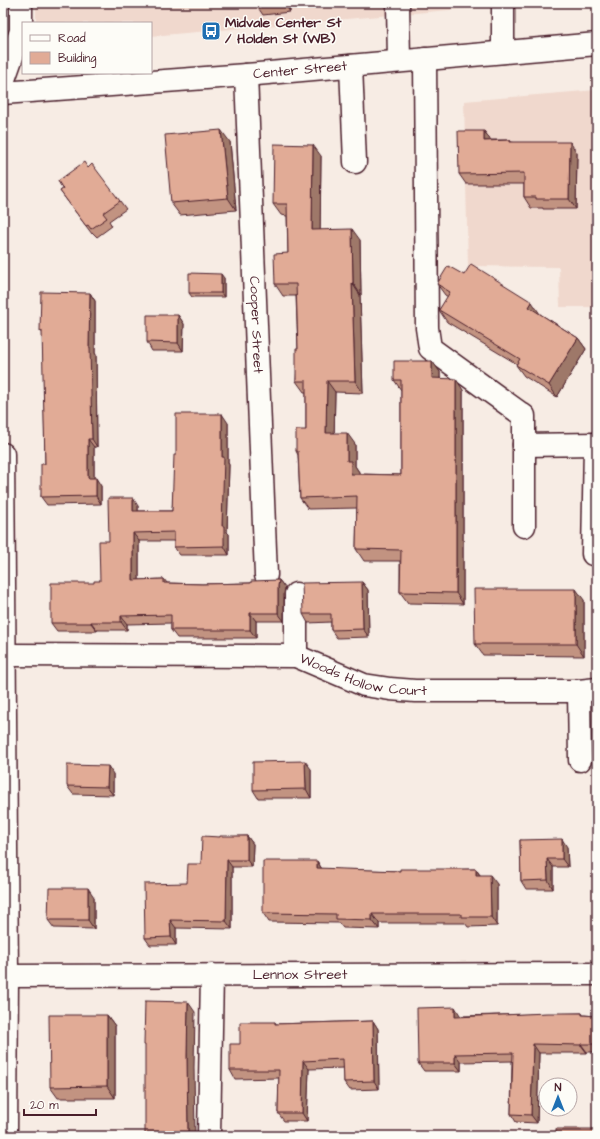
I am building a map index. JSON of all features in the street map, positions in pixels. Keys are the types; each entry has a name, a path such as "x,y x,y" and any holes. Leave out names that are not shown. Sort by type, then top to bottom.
{"street":[{"path":"3,82 21,31 20,3"},
{"path":"398,3 399,61"},
{"path":"503,3 503,52"},
{"name":"Center Street","path":"3,93 246,75 597,44"},
{"path":"425,59 427,328 430,348 524,416 524,526"},
{"path":"351,66 355,162"},
{"name":"Cooper Street","path":"246,75 266,575"},
{"path":"524,445 596,444 592,554"},
{"path":"3,454 6,1136"},
{"path":"296,594 296,656"},
{"name":"Woods Hollow Court","path":"5,655 296,656 364,685 390,689 415,691 588,690 580,760"},
{"name":"Lennox Street","path":"5,976 597,974"},
{"path":"209,1136 212,975"}],"shaded area":[{"path":"36,3 529,3 152,36 152,22 36,22"},
{"path":"597,90 597,307 560,307 559,267 468,266 464,101"}],"building":[{"path":"221,130 228,198 171,203 165,135"},
{"path":"458,131 484,131 484,141 510,140 510,142 570,142 569,199 536,199 536,197 524,197 524,173 459,174"},
{"path":"274,144 313,145 312,230 352,229 355,381 327,381 326,433 347,433 347,461 351,461 351,474 401,475 401,380 394,380 394,361 432,361 432,378 456,379 456,593 400,592 401,550 356,549 357,496 300,498 298,451 296,451 296,430 306,430 306,381 296,381 296,349 298,349 296,284 275,284 274,254 288,253 287,204 273,204"},
{"path":"84,162 88,168 92,164 120,201 103,213 107,218 91,229 88,225 86,226 60,191 63,189 58,181"},
{"path":"471,264 532,302 529,307 578,338 549,385 516,365 520,359 439,310 450,292 437,284 448,266 464,275"},
{"path":"189,273 221,274 221,293 189,293"},
{"path":"41,292 90,293 89,347 92,439 88,439 88,478 96,478 96,496 41,497 41,464 45,464 42,331 40,331"},
{"path":"147,315 178,315 178,343 147,342"},
{"path":"176,414 222,414 222,457 224,457 222,526 224,526 224,546 174,547 174,532 133,533 133,580 164,579 164,583 202,584 251,583 251,581 279,580 278,613 250,613 250,630 171,630 171,615 121,616 121,622 51,623 51,583 94,583 94,581 100,581 99,541 109,541 108,498 133,498 133,511 172,511 174,455 176,455"},
{"path":"362,582 363,629 331,630 331,614 303,614 302,583"},
{"path":"474,589 576,589 576,644 475,644"},
{"path":"305,761 306,789 253,790 253,762"},
{"path":"67,765 108,766 107,787 67,786"},
{"path":"202,836 247,836 247,860 227,860 226,921 170,920 171,937 145,938 144,884 187,883 188,864 201,864"},
{"path":"562,839 562,859 547,859 548,880 521,881 520,840"},
{"path":"263,861 317,861 317,868 400,871 400,869 476,869 476,875 490,875 491,917 461,917 461,914 372,914 372,920 336,919 336,914 263,913"},
{"path":"49,888 88,888 88,920 48,920"},
{"path":"145,1001 188,1002 188,1136 145,1136"},
{"path":"455,1007 455,1017 547,1013 582,1013 582,1015 597,1016 597,1044 533,1044 531,1115 511,1114 513,1053 455,1054 455,1063 418,1063 417,1008"},
{"path":"49,1015 107,1015 107,1086 50,1087"},
{"path":"373,1021 374,1081 344,1082 343,1059 303,1061 302,1113 278,1113 279,1070 230,1070 230,1044 240,1044 240,1022 275,1022 275,1024"},
{"path":"556,1129 597,1129 597,1136 556,1136"}],"place":[{"name":"Midvale Center St / Holden St (WB)","path":"211,31"}]}
